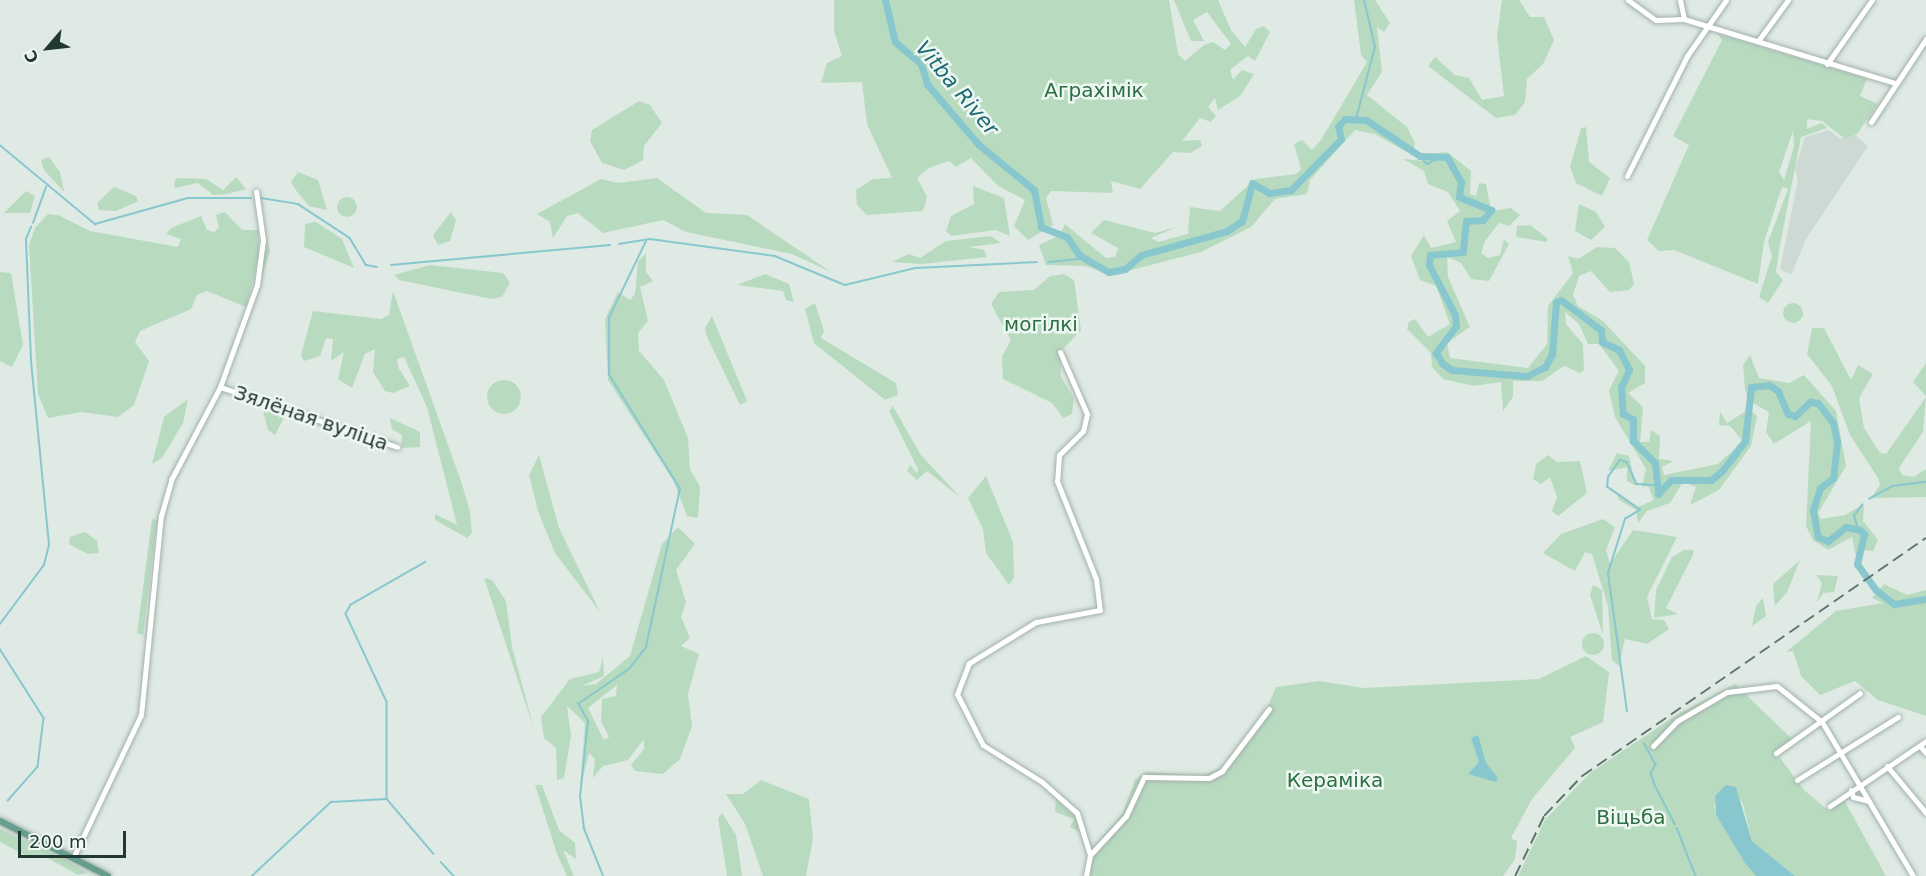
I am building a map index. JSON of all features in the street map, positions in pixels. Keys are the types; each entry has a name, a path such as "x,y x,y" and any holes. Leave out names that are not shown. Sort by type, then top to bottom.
{"main road":[{"path":"0,821 108,876"}],"street":[{"path":"1628,0 1656,20 1684,19 1707,28 1758,41 1895,83"},
{"path":"1680,0 1684,19"},
{"path":"1627,176 1707,28 1726,0"},
{"path":"1758,41 1788,0"},
{"path":"1827,64 1872,0"},
{"path":"1871,122 1926,39"},
{"path":"73,858 141,715 161,516 171,480 222,388 262,263 256,191"},
{"path":"1060,351 1087,414 1083,431 1059,455 1057,481 1096,579 1100,610 1036,622 969,663 957,694 983,745 1042,782 1077,813 1090,855 1086,876"},
{"name":"Зялёная вуліца","path":"222,388 397,447"},
{"path":"1653,746 1677,722 1727,692 1777,687 1822,722 1844,752 1869,801 1913,876"},
{"path":"1776,753 1860,693"},
{"path":"1090,855 1120,825 1144,777 1209,778 1222,771 1269,709"},
{"path":"1797,780 1898,717"},
{"path":"1830,806 1859,782 1926,741"},
{"path":"1920,746 1926,753"},
{"path":"1887,766 1926,813"},
{"path":"1851,790 1853,797 1869,801"}],"shaded area":[{"path":"1829,130 1840,139 1855,135 1868,146 1806,239 1791,275 1780,269 1798,180 1795,168 1805,137"}],"green space":[{"name":"Аграхімік","path":"834,0 1169,0 1178,54 1185,61 1204,45 1213,42 1225,50 1231,44 1207,12 1193,20 1204,41 1191,41 1174,0 1218,0 1231,30 1245,47 1256,29 1264,26 1270,32 1255,61 1248,56 1230,70 1233,80 1242,70 1254,74 1241,95 1218,110 1215,98 1208,107 1216,116 1211,122 1200,118 1182,141 1200,140 1202,146 1190,153 1173,152 1140,189 1111,181 1113,193 1051,191 1046,198 1053,225 1028,240 1014,226 1025,200 998,186 971,158 956,167 949,161 929,168 917,178 927,197 923,211 867,215 857,205 856,190 873,179 892,178 867,124 862,82 821,83 827,63 842,56 834,31"},
{"path":"1354,0 1375,0 1390,23 1384,32 1377,27 1382,72 1367,95 1407,127 1415,143 1412,155 1375,134 1355,130 1310,180 1307,194 1275,199 1251,227 1201,252 1112,275 1085,266 1046,265 1039,245 1060,235 1065,224 1106,258 1115,257 1118,248 1091,233 1104,220 1155,233 1177,227 1151,238 1158,242 1188,234 1190,207 1220,211 1255,179 1296,174 1301,169 1294,144 1302,140 1312,150 1321,140 1367,62 1361,55"},
{"path":"1502,0 1519,0 1530,17 1544,17 1554,40 1543,64 1527,79 1525,102 1515,115 1496,118 1428,66 1435,57 1455,75 1469,78 1482,100 1504,96 1497,36"},
{"path":"1718,34 1867,79 1860,96 1878,104 1857,134 1845,139 1822,121 1807,119 1807,129 1822,123 1827,128 1801,137 1776,272 1783,280 1768,303 1759,297 1772,256 1768,242 1788,189 1782,187 1764,242 1758,284 1674,250 1659,251 1647,240 1689,145 1673,136 1722,40","holes":["1793,131 1794,146 1784,180 1779,172"]},
{"path":"639,101 650,105 662,123 644,146 643,160 624,170 602,163 590,141 592,130"},
{"path":"1586,127 1589,162 1610,178 1602,196 1576,183 1570,167 1581,128"},
{"path":"1447,152 1471,171 1470,194 1476,196 1479,183 1486,184 1491,211 1511,208 1520,215 1509,226 1499,223 1485,241 1481,253 1488,258 1500,255 1504,239 1509,244 1489,281 1471,279 1461,263 1447,257 1448,277 1470,327 1447,343 1450,358 1528,368 1547,344 1548,306 1573,273 1568,256 1578,259 1597,247 1615,248 1629,262 1634,284 1629,290 1610,292 1591,271 1579,276 1573,295 1578,306 1603,321 1645,366 1645,383 1628,393 1643,407 1640,442 1649,442 1651,430 1660,436 1659,459 1674,461 1662,467 1664,475 1718,464 1742,440 1730,426 1719,425 1720,412 1727,423 1749,409 1757,416 1751,446 1719,490 1690,505 1696,487 1683,482 1670,503 1647,511 1638,523 1636,510 1619,500 1617,492 1638,507 1654,500 1648,486 1642,487 1646,469 1615,417 1609,390 1619,371 1599,344 1588,344 1579,324 1565,312 1566,324 1583,344 1584,370 1580,373 1564,366 1542,381 1513,381 1513,397 1503,411 1501,382 1474,386 1443,379 1432,367 1431,353 1407,329 1409,322 1415,319 1428,337 1450,324 1436,286 1420,280 1411,256 1424,235 1431,248 1456,242 1447,221 1460,211 1448,192 1428,184 1424,171 1403,159 1425,161 1429,154"},
{"path":"49,157 60,172 64,192 44,170 41,160"},
{"path":"298,172 318,180 327,210 309,206 295,189 291,182"},
{"path":"236,177 246,189 227,194 213,195 198,183 175,188 174,184 176,178 206,179 223,190"},
{"path":"657,178 706,213 747,215 831,272 792,254 686,232 663,220 603,233 578,213 567,216 553,238 550,222 537,214 601,179 618,183"},
{"path":"973,186 1004,198 1010,236 995,230 951,236 946,231 951,216 974,204"},
{"path":"114,187 136,196 138,201 116,211 99,210 97,203"},
{"path":"26,191 35,196 30,213 4,213"},
{"path":"347,197 354,200 357,207 354,214 347,217 340,214 337,207 340,200"},
{"path":"1579,204 1596,212 1605,227 1591,240 1575,231"},
{"path":"225,212 242,230 258,230 259,256 246,307 207,291 197,295 191,309 140,331 135,342 149,361 134,405 118,417 81,412 48,418 38,394 29,245 35,228 48,214 58,215 90,231 178,247 181,239 166,234 171,228 201,216 207,230 214,232 219,227 216,215"},
{"path":"451,212 456,220 450,241 438,245 433,235"},
{"path":"316,222 342,239 354,268 304,247 305,224"},
{"path":"1530,225 1547,238 1547,242 1516,237 1517,226"},
{"path":"264,232 270,251 251,311 263,265"},
{"path":"991,236 1001,243 969,247 984,250 987,257 922,264 892,262 909,254 920,258 946,241"},
{"path":"646,253 646,272 653,281 640,287 648,321 638,333 639,351 664,380 688,438 690,469 700,487 698,518 687,516 673,480 608,380 605,319 618,292 630,300 635,294 638,261"},
{"path":"430,265 503,273 510,283 502,297 491,299 399,280 394,275"},
{"path":"0,272 11,273 23,345 12,367 0,361"},
{"path":"765,274 789,284 794,302 786,300 783,291 737,285"},
{"name":"могілкі","path":"1064,274 1074,280 1081,330 1060,352 1061,377 1074,398 1072,414 1063,418 1052,403 1003,379 1002,356 1011,340 991,304 999,292 1034,290 1050,276"},
{"path":"393,291 462,484 470,512 472,533 467,538 435,520 435,514 457,525 427,407 404,357 397,359 398,367 410,386 393,393 385,391 373,372 375,349 365,354 352,388 338,379 344,352 331,361 333,339 326,338 320,356 304,361 301,355 313,311 381,319 389,315"},
{"path":"815,303 824,331 821,338 896,383 898,395 885,400 814,343 805,309"},
{"path":"1789,303 1797,303 1803,309 1803,317 1797,323 1789,323 1783,317 1783,309"},
{"path":"712,316 747,401 740,405 707,337 705,328"},
{"path":"1812,328 1824,328 1851,380 1858,365 1873,374 1859,398 1864,428 1880,453 1886,454 1926,397 1923,432 1899,468 1902,475 1914,477 1926,469 1926,497 1871,498 1880,485 1878,478 1850,435 1832,386 1807,354"},
{"path":"1750,355 1759,378 1789,383 1804,375 1836,411 1846,466 1818,513 1821,519 1845,515 1864,504 1863,521 1878,540 1873,551 1863,550 1856,557 1852,537 1828,550 1813,540 1806,526 1811,421 1774,444 1766,432 1769,412 1751,402 1745,390 1743,365"},
{"path":"1926,363 1926,396 1913,382"},
{"path":"504,380 516,385 521,397 516,409 504,414 492,409 487,397 492,385"},
{"path":"188,399 183,423 162,458 152,464 164,417"},
{"path":"261,402 287,412 275,435 268,430"},
{"path":"893,406 920,454 961,498 927,471 917,480 907,471 910,465 917,473 918,469 889,411"},
{"path":"390,418 420,432 420,447 401,448 402,435 392,429"},
{"path":"1617,453 1629,456 1636,486 1627,481 1627,467 1608,471"},
{"path":"539,455 559,528 600,612 555,553 538,511 529,475"},
{"path":"1548,455 1557,462 1580,461 1587,493 1558,516 1552,511 1557,497 1550,477 1541,484 1533,479 1536,464"},
{"path":"986,476 1013,542 1014,578 1009,585 986,553 983,529 968,498"},
{"path":"152,519 157,520 143,635 137,633"},
{"path":"1603,519 1615,527 1606,550 1610,564 1633,530 1677,537 1647,597 1652,619 1664,620 1669,629 1647,644 1625,639 1619,666 1612,660 1608,606 1592,554 1585,552 1575,571 1543,553 1561,534"},
{"path":"678,527 695,544 676,570 686,602 681,617 690,638 681,646 699,654 688,694 692,726 680,759 663,774 635,771 631,765 644,749 644,739 628,760 603,766 593,778 595,759 589,753 580,789 585,723 567,706 571,736 564,778 557,780 556,748 544,738 541,717 570,679 599,672 603,657 604,676 582,686 596,684 630,656 662,544","holes":["617,685 616,696 602,699 601,721 609,737 604,740 588,708"]},
{"path":"85,532 97,541 99,553 88,554 69,544 70,537"},
{"path":"1684,550 1694,550 1693,555 1666,608 1678,614 1654,618 1656,590 1672,557"},
{"path":"1800,560 1787,592 1775,606 1773,584"},
{"path":"1816,575 1838,576 1834,592 1823,593 1817,602 1822,583"},
{"path":"484,578 492,580 506,601 512,647 534,729"},
{"path":"1884,584 1907,595 1926,590 1926,716 1878,700 1855,681 1820,695 1801,676 1793,651 1786,652 1836,611 1883,603 1872,598"},
{"path":"1593,585 1602,590 1603,635 1590,595"},
{"path":"1763,598 1766,616 1752,626 1756,606"},
{"path":"1593,633 1603,640 1604,644 1597,654 1593,655 1583,648 1582,644 1589,634"},
{"name":"Кераміка","path":"1586,656 1609,672 1603,722 1570,737 1575,748 1532,799 1511,838 1517,841 1515,859 1503,876 1089,876 1092,849 1123,813 1135,780 1147,772 1202,775 1221,768 1265,712 1276,687 1319,681 1364,688 1539,679"},
{"name":"Віцьба","path":"1735,684 1792,739 1775,751 1804,790 1829,811 1843,798 1886,876 1795,876 1752,841 1743,804 1731,785 1714,804 1716,815 1756,876 1518,876 1545,820 1590,773 1678,714"},
{"path":"761,780 809,799 813,838 806,876 763,876 745,824 726,794 743,794"},
{"path":"535,785 542,785 559,830 575,843 576,859 563,850 574,876 567,876 557,854"},
{"path":"1056,799 1076,818 1079,832 1070,827 1074,819 1055,812"},
{"path":"722,813 736,835 742,876 727,876 718,818"},
{"path":"0,829 64,859 87,873 78,875 44,856 28,857 0,842"}],"water":[{"path":"1478,735 1486,763 1498,778 1496,782 1468,774 1479,762 1471,738"},
{"path":"1726,785 1736,787 1752,841 1795,876 1756,876 1745,863 1716,815 1715,796"}],"waterway":[{"name":"Vitba River","path":"885,0 895,42 921,64 927,84 978,144 1034,190 1041,227 1067,237 1079,255 1109,272 1125,269 1141,255 1227,231 1242,221 1252,183 1269,193 1291,190 1341,139 1338,126 1345,119 1366,120 1420,156 1447,157 1461,182 1459,197 1491,210 1483,220 1466,221 1463,252 1430,255 1429,265 1455,315 1456,326 1436,353 1443,364 1452,370 1527,376 1545,367 1552,354 1556,302 1561,300 1601,330 1602,342 1619,350 1629,370 1621,387 1623,414 1633,419 1633,441 1655,463 1658,494 1671,480 1711,480 1721,472 1745,441 1751,387 1769,385 1778,391 1788,414 1795,416 1810,402 1818,403 1833,423 1837,442 1833,478 1820,488 1813,510 1818,537 1828,541 1846,527 1860,530 1864,534 1857,564 1876,590 1894,604 1926,599"},
{"path":"1356,119 1375,47 1364,0"},
{"path":"0,145 95,224 188,198 251,198"},
{"path":"1420,156 1427,164 1438,159"},
{"path":"33,223 46,187"},
{"path":"261,198 298,204 350,238 366,265 377,267"},
{"path":"0,624 44,565 49,545 31,360 26,239 31,227"},
{"path":"619,244 650,239 775,256 845,285 916,268 1037,262"},
{"path":"603,876 584,829 580,797 588,721 578,704 629,669 646,647 680,489 609,375 609,318 646,241"},
{"path":"391,265 610,245"},
{"path":"1048,262 1089,258"},
{"path":"1627,712 1608,573 1625,519 1640,510 1607,487 1608,477 1620,460 1627,462 1637,484 1655,485"},
{"path":"1869,499 1892,486 1926,482"},
{"path":"1858,529 1854,516 1862,505"},
{"path":"426,562 351,605 346,614 387,702 387,799 434,854"},
{"path":"0,649 44,718 38,767 8,801"},
{"path":"1644,743 1656,765 1651,773 1655,785 1675,824"},
{"path":"252,876 331,802 387,799"},
{"path":"1677,828 1696,876"},
{"path":"441,862 454,876"}],"railway":[{"path":"1515,876 1544,816 1582,776 1926,538"}]}
